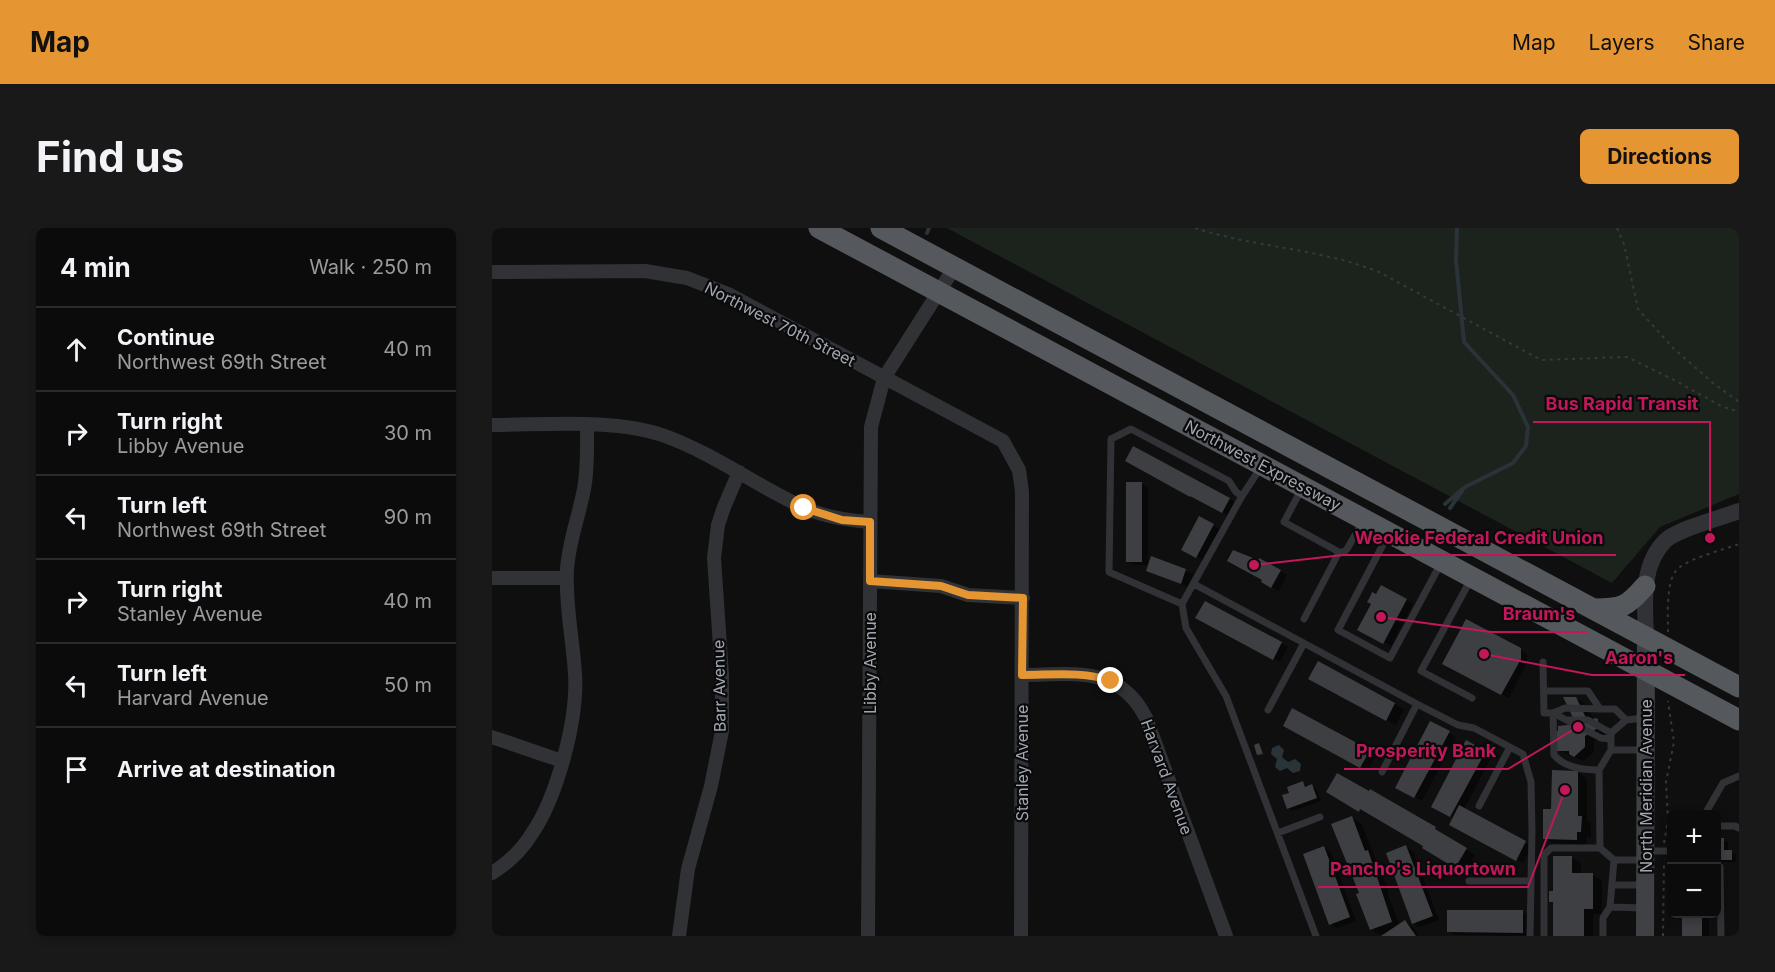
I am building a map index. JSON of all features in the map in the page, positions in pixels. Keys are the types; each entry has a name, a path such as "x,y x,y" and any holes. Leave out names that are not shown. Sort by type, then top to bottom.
{"highway":[{"name":"Northwest Expressway","path":"819,228 1739,720"},
{"name":"Northwest Expressway","path":"881,228 1739,687"},
{"path":"1262,465 1276,439"},
{"path":"1594,609 1616,609 1625,606 1645,586"}],"main road":[{"name":"North Meridian Avenue","path":"1645,936 1646,636"}],"street":[{"name":"Libby Avenue","path":"868,936 871,427 884,378 954,268"},
{"name":"Northwest 70th Street","path":"492,272 645,272 687,278 728,294 1003,441 1009,450"},
{"path":"492,425 627,426 665,436 739,472 804,508 842,520 870,522"},
{"path":"492,873 505,865 531,835 541,818 572,729 576,692 566,578 571,539 585,487 587,425"},
{"name":"Stanley Avenue","path":"1009,450 1016,460 1022,479 1021,936"},
{"name":"Barr Avenue","path":"679,936 688,869 711,786 722,731 722,675 714,558 718,525 739,472"},
{"name":"North Meridian Avenue","path":"1646,636 1645,586 1651,561 1667,539 1695,526 1739,511"},
{"path":"492,578 566,578"},
{"path":"870,581 941,586 968,595 1023,598"},
{"name":"Harvard Avenue","path":"1022,675 1096,676 1120,685 1139,705 1146,718 1226,936"},
{"path":"492,737 562,761"}],"lane":[{"path":"1182,604 1109,572 1111,439 1131,429 1229,481 1236,492 1242,496"},
{"path":"1262,465 1242,496 1182,604 1186,628 1226,696 1316,936"},
{"path":"1303,486 1284,522 1344,552 1364,519"},
{"path":"1390,533 1338,630 1390,658 1442,561"},
{"path":"1304,619 1340,552"},
{"path":"1472,577 1421,671 1472,698"},
{"path":"1194,584 1417,704 1458,725 1474,728 1523,754 1531,782 1530,936"},
{"path":"1268,710 1304,643"},
{"path":"1544,662 1544,713 1553,713 1565,708 1615,708 1626,720"},
{"path":"1544,691 1588,691 1600,708"},
{"path":"1382,772 1417,704"},
{"path":"1553,713 1569,720 1588,720 1611,736"},
{"path":"1553,713 1554,755 1565,763 1583,770 1599,770"},
{"path":"1600,848 1599,770 1611,750 1611,736 1626,720 1646,717"},
{"path":"1479,806 1510,747"},
{"path":"1611,750 1646,750"},
{"path":"1707,810 1723,783 1739,776"},
{"path":"1278,833 1320,817"},
{"path":"1721,826 1739,828"},
{"path":"1544,936 1544,855 1551,848 1600,848 1614,860 1667,852"},
{"path":"1603,936 1603,918 1610,908 1614,860"},
{"path":"1469,881 1531,881"},
{"path":"1612,885 1645,885"},
{"path":"1610,908 1645,908"},
{"path":"1721,918 1721,936"}],"path":[{"path":"1195,228 1355,262 1381,273 1541,360 1627,357 1677,381 1723,407 1734,410 1739,407"},
{"path":"1617,228 1624,244 1638,309 1674,349 1739,402"},
{"path":"1668,625 1669,590 1674,573 1682,565 1739,544"},
{"path":"1664,840 1668,820 1666,782 1674,742 1670,712"},
{"path":"1663,936 1664,864"}],"shaded area":[{"path":"947,228 1739,228 1739,494 1660,527 1612,583"},
{"path":"1279,745 1284,750 1282,757 1288,762 1295,759 1301,764 1300,771 1293,773 1287,768 1280,771 1275,767 1277,759 1271,754 1272,748"}],"building":[{"path":"1133,446 1230,498 1222,513 1125,461"},
{"path":"1126,482 1142,482 1142,562 1126,562"},
{"path":"1199,516 1214,524 1196,558 1181,550"},
{"path":"1233,550 1258,560 1259,558 1281,570 1271,588 1261,582 1262,580 1227,561"},
{"path":"1151,556 1186,569 1181,584 1146,571"},
{"path":"1381,585 1407,599 1383,644 1357,630 1371,604 1367,602 1372,592 1376,594"},
{"path":"1205,601 1282,642 1273,660 1195,618"},
{"path":"1466,619 1521,648 1521,659 1501,695 1442,664"},
{"path":"1318,661 1395,703 1386,721 1308,679"},
{"path":"1563,697 1576,697 1588,722 1595,718 1598,719 1598,728 1585,736 1585,747 1574,757 1569,754 1569,751 1557,751 1558,726 1576,724"},
{"path":"1292,708 1370,750 1360,768 1283,726"},
{"path":"1430,721 1450,731 1414,798 1395,788"},
{"path":"1466,740 1486,751 1450,817 1431,807"},
{"path":"1259,743 1263,754 1257,755 1254,745"},
{"path":"1552,770 1578,771 1578,816 1582,816 1581,832 1577,832 1577,840 1543,839 1543,809 1551,809"},
{"path":"1337,773 1436,827 1435,829 1467,848 1455,868 1422,848 1423,846 1326,792"},
{"path":"1303,781 1305,787 1312,784 1317,798 1287,809 1282,795 1289,793 1287,787"},
{"path":"1459,805 1526,841 1516,861 1449,825"},
{"path":"1352,816 1365,851 1368,850 1392,922 1370,930 1356,894 1359,893 1331,824"},
{"path":"1721,838 1724,838 1724,850 1732,850 1732,860 1721,860"},
{"path":"1406,845 1433,916 1412,924 1386,853"},
{"path":"1324,846 1350,917 1329,925 1303,854"},
{"path":"1553,856 1572,856 1572,873 1593,873 1593,909 1584,909 1584,936 1553,936 1553,902 1549,902 1549,891 1553,891"},
{"path":"1447,910 1523,910 1523,933 1447,932"},
{"path":"1682,918 1702,918 1702,936 1682,936"},
{"path":"1405,920 1416,936 1381,936"}],"waterway":[{"path":"927,233 929,228"},
{"path":"1445,504 1465,487 1513,463 1526,446 1528,427 1513,395 1464,342 1456,260 1457,228"},
{"path":"1450,508 1462,491"}],"place":[{"name":"Bus Rapid Transit","path":"1710,538"},
{"name":"Weokie Federal Credit Union","path":"1254,565"},
{"name":"Braum's","path":"1381,617"},
{"name":"Aaron's","path":"1484,654"},
{"name":"Prosperity Bank","path":"1578,727"},
{"name":"Pancho's Liquortown","path":"1565,790"}],"route":[{"path":"804,508 842,520 870,522 870,581 941,586 968,595 1023,598 1022,675 1096,676 1111,681"}]}
